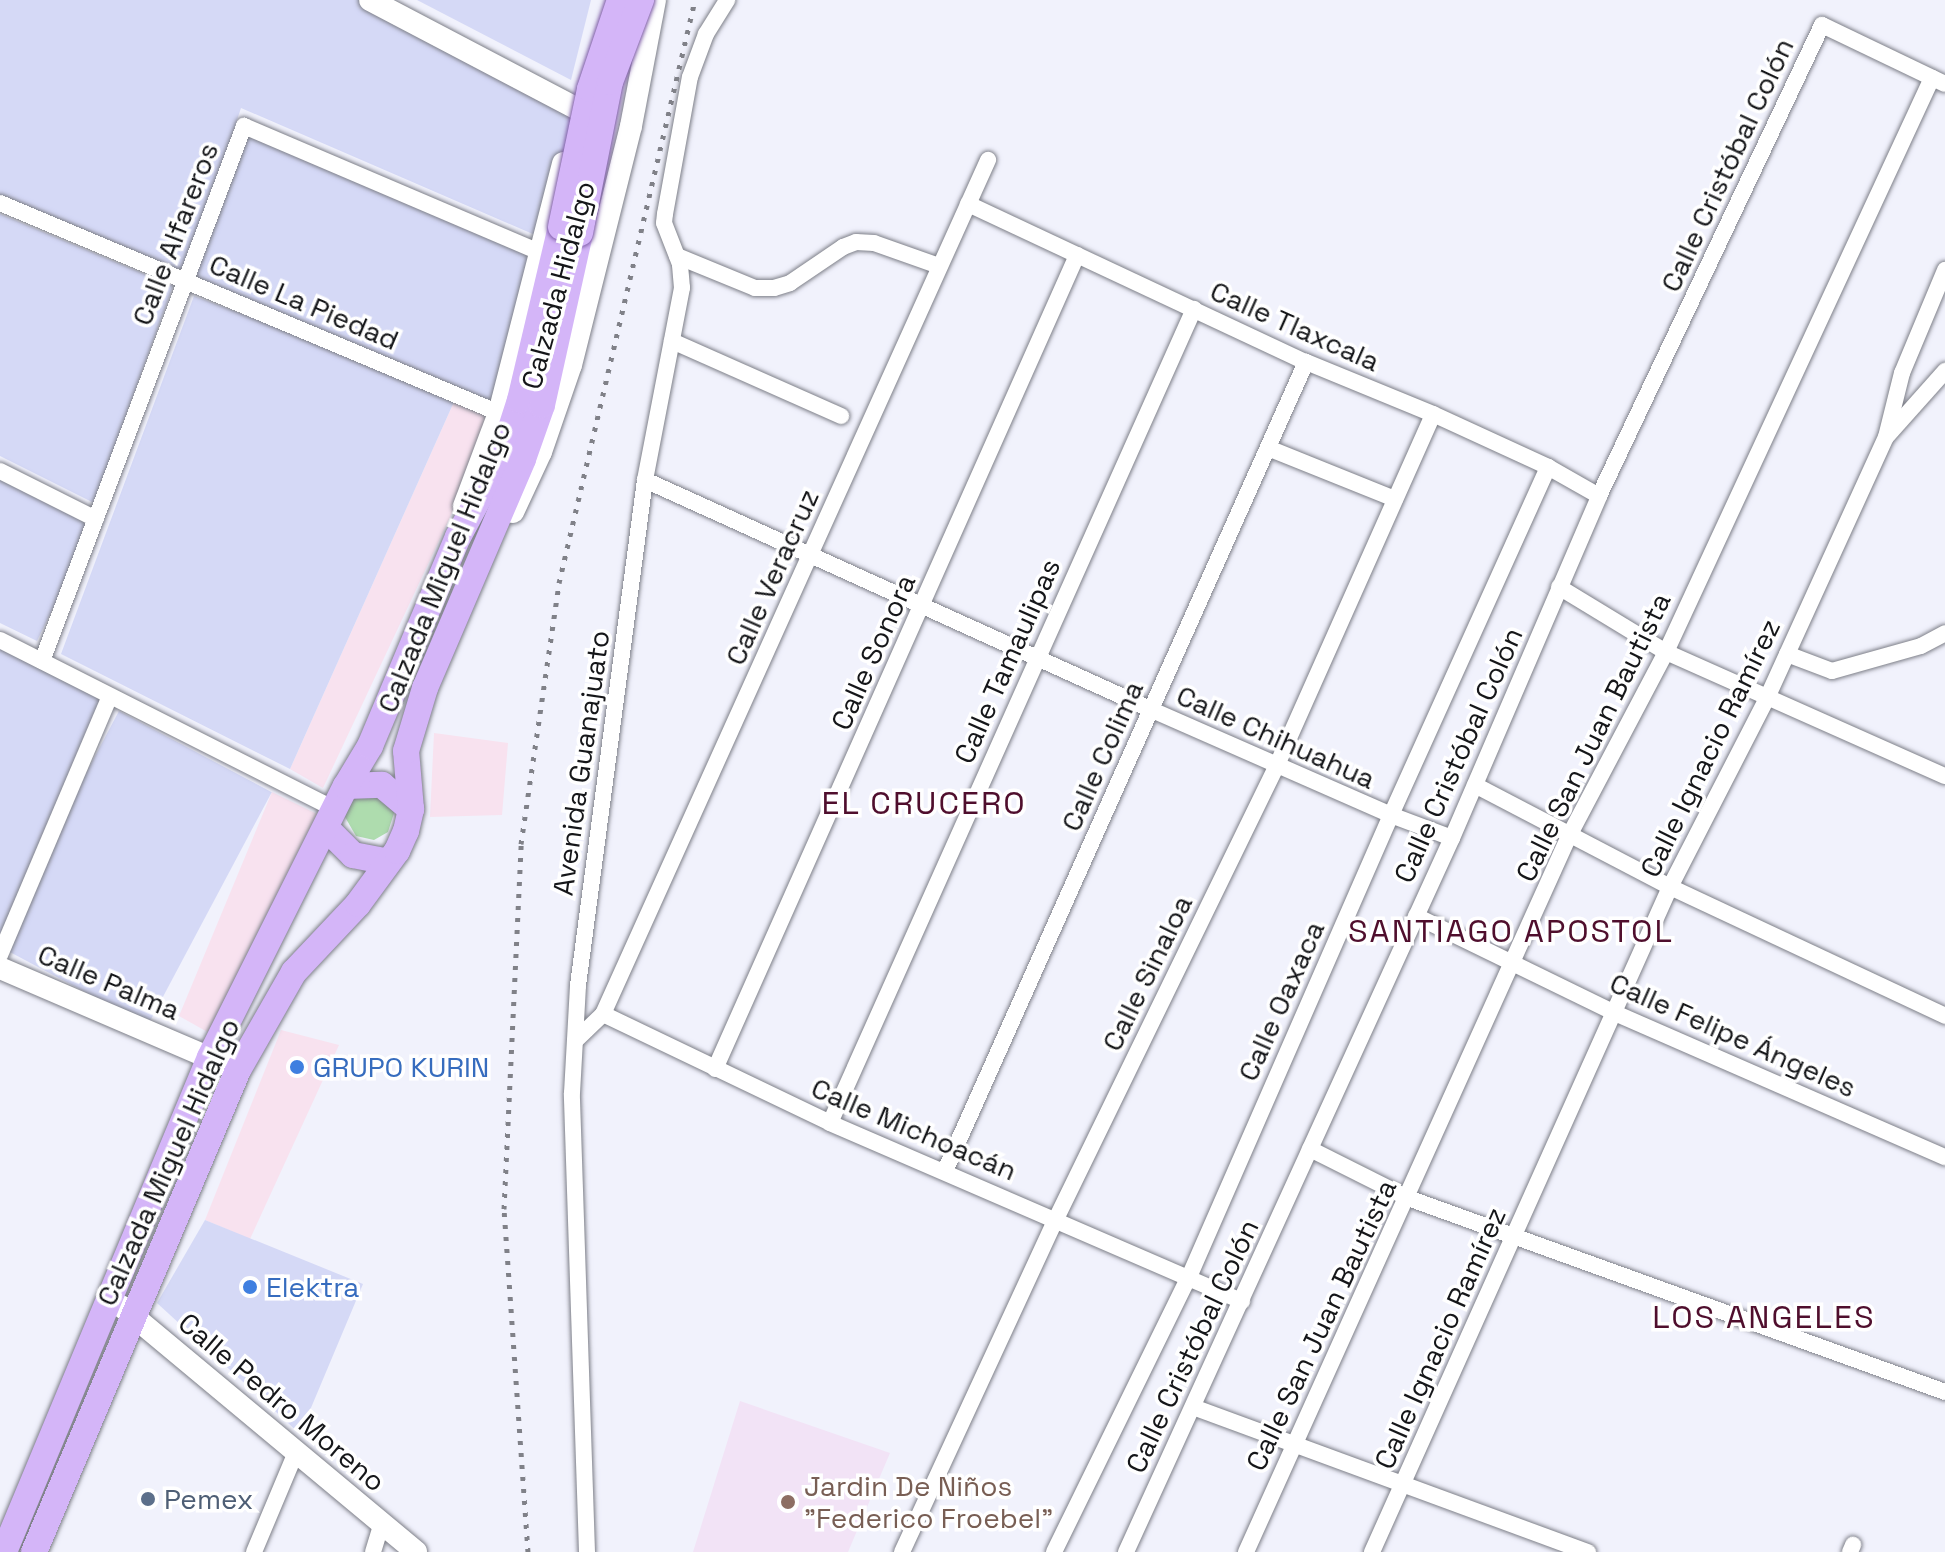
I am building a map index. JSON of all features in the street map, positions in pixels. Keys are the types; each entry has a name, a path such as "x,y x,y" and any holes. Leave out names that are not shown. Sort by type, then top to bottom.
{"main road":[{"path":"570,230 610,82 641,0"},
{"path":"570,230 590,89 611,5"},
{"name":"Calzada Miguel Hidalgo","path":"4,1552 210,1057 370,746 458,537 503,453 570,230"},
{"name":"Calzada Miguel Hidalgo","path":"34,1552 238,1070 294,972 358,904 406,831 411,809 406,751 425,688 523,459 542,405 570,230"},
{"path":"388,862 353,855 338,844 336,808 382,785 411,809"}],"street":[{"path":"370,0 578,109 631,126"},
{"name":"Calzada Hidalgo","path":"457,615 515,508 541,452 571,365 631,126 651,35 655,0"},
{"name":"Avenida Guanajuato","path":"587,1552 572,1093 578,985 645,480 682,288 677,256 664,223 665,214 690,77 706,34 727,0"},
{"path":"611,5 620,18 651,35"},
{"name":"Calzada Miguel Hidalgo","path":"458,537 462,511 499,413 578,109 611,5"},
{"name":"Calle Cristóbal Colón","path":"1126,1552 1452,838 1599,496 1822,25 1939,81"},
{"name":"Calle San Juan Bautista","path":"1246,1552 1569,836 1666,652 1939,81"},
{"name":"Calle Alfareros","path":"42,661 244,126 539,252"},
{"name":"Calle Veracruz","path":"603,1014 988,160"},
{"name":"Calle La Piedad","path":"0,203 499,413"},
{"name":"Calle Tlaxcala","path":"968,204 1306,362 1433,414 1548,467 1599,496"},
{"path":"677,256 755,288 774,288 790,283 843,247 856,242 874,243 939,266"},
{"name":"Calle Sonora","path":"715,1069 1077,255"},
{"name":"Calle Ignacio Ramírez","path":"1372,1552 1670,887 1767,698 1886,437 1902,373 1945,270"},
{"name":"Calle Tamaulipas","path":"830,1123 1194,309"},
{"path":"672,341 841,416"},
{"name":"Calle Colima","path":"945,1171 1306,362"},
{"path":"1886,437 1945,371"},
{"name":"Calle Sinaloa","path":"902,1552 1056,1219 1277,765 1433,414"},
{"path":"1268,448 1395,499"},
{"name":"Calle Oaxaca","path":"1054,1552 1189,1277 1391,815 1548,467"},
{"path":"0,471 96,519"},
{"name":"Calle Chihuahua","path":"645,480 1152,710 1391,815 1452,838"},
{"path":"1559,587 1666,652 1945,776"},
{"path":"1787,654 1832,671 1921,646 1945,633"},
{"path":"0,640 109,698 336,808"},
{"path":"0,955 109,698"},
{"path":"1475,785 1670,887 1945,1016"},
{"name":"Calle Felipe Ángeles","path":"1416,916 1615,1013 1945,1157"},
{"name":"Calle Palma","path":"0,968 238,1070"},
{"path":"575,1041 603,1014"},
{"name":"Calle Michoacán","path":"603,1014 830,1123 1242,1301"},
{"path":"1310,1149 1408,1198 1945,1392"},
{"name":"Calle Pedro Moreno","path":"111,1298 381,1526 416,1552"},
{"path":"1193,1407 1588,1552"},
{"path":"254,1552 296,1452"},
{"path":"373,1552 381,1526"}],"shaded area":[{"path":"457,395 499,413 323,788 290,769"},
{"path":"434,733 508,743 502,815 430,817"},
{"path":"272,792 317,814 211,1034 179,1016"},
{"path":"281,1030 339,1045 250,1239 205,1220"},
{"name":"Jardin De Niños \"Federico Froebel\"","path":"740,1401 890,1453 848,1552 693,1552"}],"green space":[{"path":"372,789 392,805 394,813 388,832 374,840 356,836 345,817 348,802"}],"building":[{"path":"0,0 372,0 578,109 542,238 241,108 188,267 244,126 539,252 499,413 457,395 290,769 61,654 194,296 436,387 0,203"},
{"path":"417,0 591,0 571,80"},
{"path":"0,214 173,286 94,503 0,456"},
{"path":"0,475 96,519 37,641 0,623"},
{"path":"0,640 109,698 0,948"},
{"path":"119,711 272,792 148,1025 0,947 0,935"},
{"path":"205,1220 363,1284 300,1434 157,1303"}],"railway":[{"path":"528,1552 504,1209 521,844 559,583 695,0"}],"place":[{"name":"GRUPO KURIN","path":"297,1067"},
{"name":"Elektra","path":"250,1287"},
{"name":"Pemex","path":"148,1499"},
{"name":"Jardin De Niños \"Federico Froebel\"","path":"788,1502"}],"district":[{"name":"EL CRUCERO","path":"924,803"},
{"name":"SANTIAGO APOSTOL","path":"1511,931"},
{"name":"LOS ANGELES","path":"1764,1317"}]}
